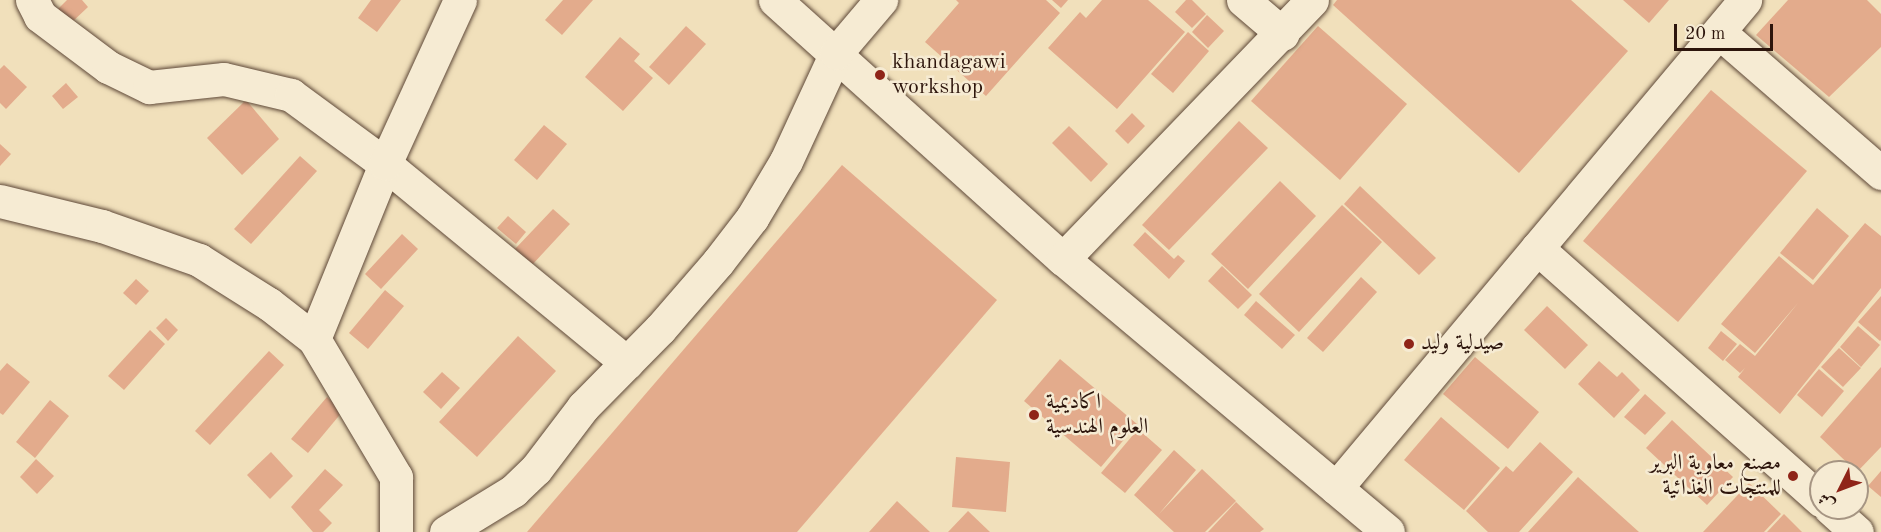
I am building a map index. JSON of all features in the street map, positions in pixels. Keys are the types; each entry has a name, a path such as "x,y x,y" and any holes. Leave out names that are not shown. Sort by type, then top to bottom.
{"street":[{"path":"32,0 40,16 108,67 149,87 224,79 291,95 385,164 627,363"},
{"path":"314,339 385,164 460,0"},
{"path":"775,0 1064,259 1336,488 1369,526"},
{"path":"446,532 513,491 536,469 583,407 705,278 752,218 786,161 836,53 881,0"},
{"path":"1243,0 1283,34"},
{"path":"1064,259 1283,34 1312,0"},
{"path":"1336,488 1745,0"},
{"path":"1719,32 1881,173"},
{"path":"0,201 102,226 199,260 269,304 314,339 396,477 396,532"},
{"path":"1538,248 1809,489"},
{"path":"1844,520 1857,532"}],"building":[{"path":"67,0 82,0 88,7 71,23 58,9"},
{"path":"371,0 401,0 377,32 358,18"},
{"path":"563,0 593,0 562,35 545,20"},
{"path":"956,0 1046,0 1060,13 986,96 925,42 959,3"},
{"path":"1052,0 1068,0 1061,8"},
{"path":"1102,0 1148,0 1185,32 1117,109 1048,48 1080,12 1086,18"},
{"path":"1186,0 1192,0 1206,14 1192,28 1175,12"},
{"path":"1337,0 1571,0 1628,51 1519,173 1333,5"},
{"path":"1623,0 1669,0 1649,23"},
{"path":"1788,0 1867,0 1881,14 1881,47 1829,97 1756,35"},
{"path":"1207,15 1224,31 1208,48 1192,32"},
{"path":"686,26 706,44 669,85 649,67"},
{"path":"1318,26 1407,104 1340,180 1251,101"},
{"path":"1188,32 1209,51 1173,93 1151,74"},
{"path":"620,37 640,54 634,61 653,78 623,111 585,77"},
{"path":"4,65 27,87 6,109 0,103 0,69"},
{"path":"66,83 78,97 63,109 52,96"},
{"path":"1711,90 1807,171 1678,322 1583,241"},
{"path":"246,100 279,139 242,175 207,138"},
{"path":"1132,113 1145,126 1128,144 1115,131"},
{"path":"1239,121 1268,148 1169,250 1142,225"},
{"path":"544,125 567,144 537,180 514,160"},
{"path":"1069,126 1108,164 1091,182 1052,143"},
{"path":"0,144 11,154 0,166"},
{"path":"300,156 317,171 251,244 234,229"},
{"path":"842,165 997,300 797,532 527,532"},
{"path":"1280,181 1316,216 1248,289 1211,254"},
{"path":"1360,186 1436,258 1419,275 1344,204"},
{"path":"1342,205 1382,242 1299,332 1259,294"},
{"path":"1817,208 1849,236 1813,280 1780,253"},
{"path":"553,209 570,224 532,265 515,249"},
{"path":"508,216 526,232 516,244 497,228"},
{"path":"1865,223 1881,236 1881,288 1780,414 1738,377 1745,368 1740,373 1725,360 1740,344 1755,356 1798,303 1755,353 1721,324 1779,256 1813,285"},
{"path":"1145,232 1174,259 1178,255 1185,261 1169,279 1133,245"},
{"path":"402,234 418,249 381,289 365,274"},
{"path":"1222,266 1252,295 1238,309 1208,281"},
{"path":"1361,277 1377,292 1323,352 1307,338"},
{"path":"136,279 149,291 136,305 123,293"},
{"path":"385,290 404,306 368,349 349,333"},
{"path":"1881,296 1881,340 1880,341 1858,322"},
{"path":"1256,301 1295,335 1282,349 1244,315"},
{"path":"1547,306 1588,345 1565,369 1524,330"},
{"path":"166,318 178,330 168,341 156,328"},
{"path":"1858,326 1880,345 1861,367 1840,347"},
{"path":"150,330 165,344 124,390 108,376"},
{"path":"1721,331 1737,344 1723,361 1708,348"},
{"path":"518,336 556,371 477,457 439,422"},
{"path":"1839,348 1861,368 1843,387 1821,367"},
{"path":"269,351 284,365 210,445 195,431"},
{"path":"1475,357 1539,412 1508,449 1443,394"},
{"path":"1060,359 1137,424 1101,467 1024,401"},
{"path":"1599,361 1617,377 1622,372 1640,390 1614,418 1578,384"},
{"path":"7,363 30,382 3,415 0,413 0,371"},
{"path":"1881,367 1881,447 1869,460 1844,460 1820,437"},
{"path":"1819,369 1844,391 1822,417 1797,395"},
{"path":"442,372 460,388 441,409 423,392"},
{"path":"1645,394 1666,413 1645,435 1624,417"},
{"path":"327,397 343,411 308,453 291,439"},
{"path":"50,400 69,416 35,458 16,442"},
{"path":"1441,417 1500,468 1464,510 1404,460"},
{"path":"1672,420 1733,477 1707,505 1646,448"},
{"path":"1138,429 1162,450 1125,493 1101,473"},
{"path":"1540,442 1573,472 1519,532 1488,532 1466,511 1506,466 1513,472"},
{"path":"1174,450 1196,470 1159,514 1202,469 1236,501 1205,532 1174,532 1134,495"},
{"path":"271,452 293,476 270,499 247,475"},
{"path":"956,457 1010,462 1006,512 952,507"},
{"path":"36,459 54,476 37,494 20,477"},
{"path":"325,469 343,485 319,510 332,523 323,532 313,532 291,507"},
{"path":"1881,471 1881,497 1869,485"},
{"path":"1578,477 1639,532 1528,532"},
{"path":"1749,483 1781,514 1764,532 1703,532"},
{"path":"897,501 930,532 869,532"},
{"path":"1236,502 1264,529 1260,532 1208,532"},
{"path":"968,511 990,532 948,532"},
{"path":"1784,514 1802,532 1767,532"}],"place":[{"name":"khandagawi workshop","path":"880,75"},
{"name":"صيدلية وليد","path":"1409,344"},
{"name":"اكاديمية العلوم الهندسية","path":"1034,415"},
{"name":"مصنع معاوية البرير للمنتجات الغذائية","path":"1793,476"}]}
